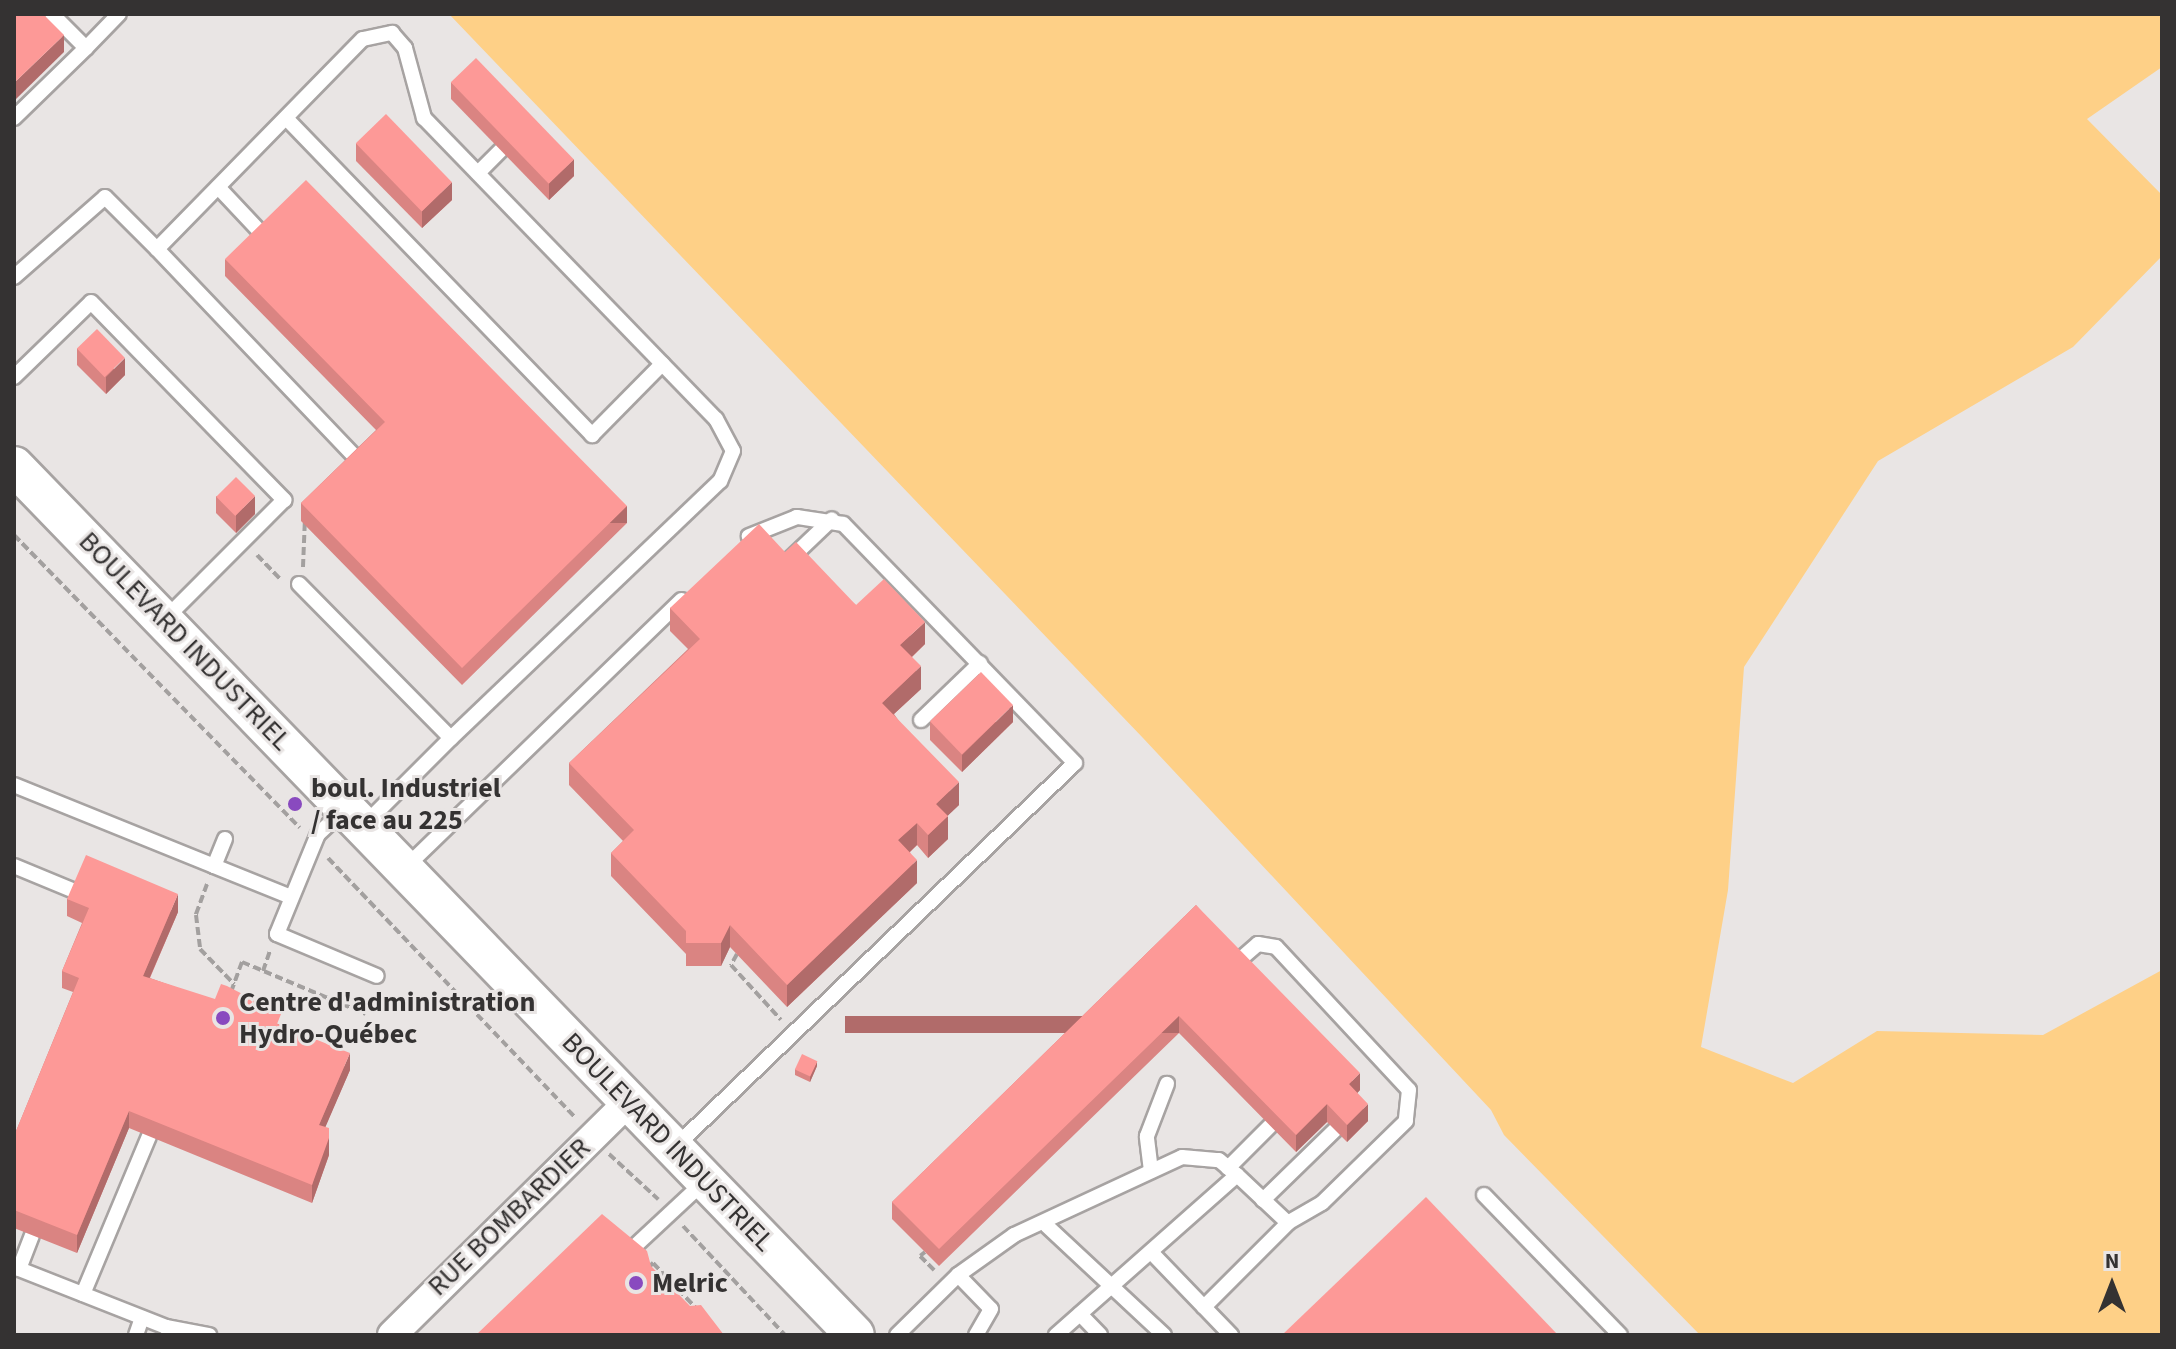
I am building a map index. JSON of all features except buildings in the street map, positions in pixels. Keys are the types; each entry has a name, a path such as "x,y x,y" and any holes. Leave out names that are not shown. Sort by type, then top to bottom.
{"street":[{"name":"BOULEVARD INDUSTRIEL","path":"14,466 855,1335"},
{"name":"RUE BOMBARDIER","path":"392,1335 628,1102"}],"lane":[{"path":"52,14 86,48"},
{"path":"14,118 119,14"},
{"path":"157,249 363,39 392,33 405,48 424,118 729,435 729,467 451,738 355,816 318,834 277,934 377,976"},
{"path":"286,118 592,435 662,364"},
{"path":"478,173 501,150"},
{"path":"218,187 265,237"},
{"path":"14,277 105,197 360,462"},
{"path":"14,377 91,302 284,500 165,620"},
{"path":"780,569 832,519"},
{"path":"674,1147 1075,763 980,663 832,519 775,521 738,546"},
{"path":"299,584 451,738"},
{"path":"405,868 692,591"},
{"path":"921,720 980,663"},
{"path":"14,785 291,897"},
{"path":"214,866 225,839"},
{"path":"14,866 77,892"},
{"path":"1204,1307 1288,1223 1322,1203 1406,1121 1409,1090 1276,947 1258,944 1236,963"},
{"path":"1151,1171 1147,1136 1167,1084"},
{"path":"1056,1335 1151,1252 1232,1172 1270,1126"},
{"path":"1263,1200 1335,1130"},
{"path":"83,1294 149,1136"},
{"path":"897,1335 958,1275 1014,1235 1047,1226 1151,1171 1199,1156 1232,1172 1288,1223"},
{"path":"636,1245 706,1180"},
{"path":"1484,1195 1620,1335"},
{"path":"1047,1226 1109,1288 1130,1298 1164,1335"},
{"path":"32,1235 16,1268 169,1331 209,1335"},
{"path":"1151,1252 1231,1335"},
{"path":"958,1275 991,1309 976,1335"},
{"path":"1080,1314 1100,1335"},
{"path":"136,1335 142,1318"}],"path":[{"path":"299,584 301,521 312,510"},
{"name":"BOULEVARD INDUSTRIEL","path":"14,535 300,829"},
{"path":"254,552 282,581"},
{"name":"BOULEVARD INDUSTRIEL","path":"328,857 574,1116"},
{"path":"207,882 196,915 200,949 234,984"},
{"path":"737,954 731,965 793,1033"},
{"path":"227,1003 242,962 366,1014"},
{"name":"BOULEVARD INDUSTRIEL","path":"610,1155 660,1201"},
{"name":"BOULEVARD INDUSTRIEL","path":"687,1230 785,1335"},
{"path":"925,1252 920,1256 935,1271"},
{"path":"647,1269 653,1263 701,1313"}],"shaded area":[{"path":"449,14 2162,14 2162,67 2087,119 2162,195 2162,256 2073,347 1878,461 1744,667 1728,890 1701,1047 1793,1083 1877,1031 2043,1035 2162,970 2162,1335 1700,1335 1504,1135 1491,1110 1143,738"}],"place":[{"name":"boul. Industriel / face au 225","path":"295,804"},
{"name":"Centre d'administration Hydro-Québec","path":"223,1018"},
{"name":"Melric","path":"636,1283"}]}
